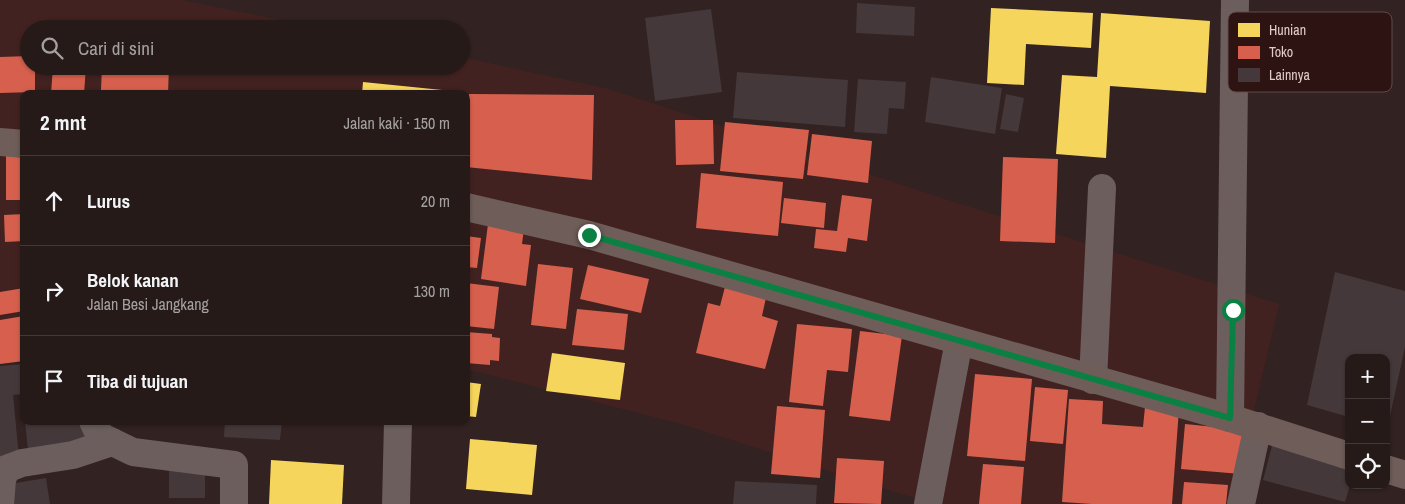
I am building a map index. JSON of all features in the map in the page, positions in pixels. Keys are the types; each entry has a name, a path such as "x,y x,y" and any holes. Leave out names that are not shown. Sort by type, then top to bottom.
{"main road":[{"path":"0,142 20,144"},
{"path":"470,208 589,235 1258,426 1345,455"},
{"path":"1390,469 1405,475"}],"street":[{"path":"1230,418 1234,92"},
{"path":"1093,380 1102,188"},
{"path":"928,504 959,341"},
{"path":"95,425 100,436 133,452 234,465 234,504"},
{"path":"396,504 398,425"},
{"path":"1241,504 1258,426"},
{"path":"0,504 2,480 6,469 22,463 73,455 112,442"}],"shaded area":[{"path":"0,0 182,0 281,20 20,20 20,75 470,75 470,59 609,89 948,200 1279,304 1232,504 933,504 681,424 470,370 470,90 20,90 20,322 0,320"}],"building: Hunian":[{"path":"991,8 1093,13 1091,48 1026,44 1024,85 987,83"},
{"path":"1101,13 1210,21 1206,93 1110,86 1106,158 1056,154 1062,75 1097,77"},
{"path":"363,82 442,90 362,90"},
{"path":"552,353 625,363 620,400 546,391"},
{"path":"470,383 481,384 476,417 470,416"},
{"path":"470,439 537,445 532,495 466,489"},
{"path":"271,460 344,465 342,504 269,504"}],"building: Toko":[{"path":"20,56 20,75 35,75 35,90 0,93 0,57"},
{"path":"52,75 85,75 84,90 51,90"},
{"path":"102,75 169,75 168,90 101,90"},
{"path":"470,94 594,95 592,180 470,167"},
{"path":"675,120 713,120 714,164 676,165"},
{"path":"725,122 809,130 803,179 720,171"},
{"path":"812,134 872,141 868,183 807,175"},
{"path":"6,154 20,154 20,200 6,200"},
{"path":"1003,157 1058,159 1055,243 1000,241"},
{"path":"701,173 783,182 778,236 696,228"},
{"path":"842,195 872,199 867,241 848,238 846,252 814,248 816,229 837,231"},
{"path":"784,198 826,203 824,228 781,223"},
{"path":"20,214 20,241 5,242 4,215"},
{"path":"488,224 524,229 522,244 531,245 526,286 481,279"},
{"path":"470,237 481,238 477,268 470,267"},
{"path":"538,264 573,268 566,329 531,325"},
{"path":"588,265 649,279 641,313 580,299"},
{"path":"470,283 499,287 494,329 470,326"},
{"path":"726,283 767,293 762,316 778,321 765,369 696,353 708,303 720,306"},
{"path":"20,289 20,312 0,315 0,292"},
{"path":"577,309 628,314 624,350 572,345"},
{"path":"20,317 20,362 0,364 0,320"},
{"path":"797,324 852,329 848,372 827,370 823,406 789,402"},
{"path":"860,331 902,336 890,421 849,416"},
{"path":"470,332 492,334 492,337 500,338 499,361 490,360 490,365 470,363"},
{"path":"975,374 1032,379 1025,461 967,456"},
{"path":"1035,387 1068,390 1063,444 1030,441"},
{"path":"1069,399 1103,401 1102,424 1143,427 1145,407 1179,409 1172,504 1062,502"},
{"path":"777,406 825,410 820,478 771,474"},
{"path":"1185,424 1245,430 1241,474 1181,469"},
{"path":"837,458 884,461 881,504 834,503"},
{"path":"983,464 1024,467 1021,504 979,504"},
{"path":"1184,482 1228,485 1226,504 1182,504"}],"building: Lainnya":[{"path":"857,3 915,7 914,36 856,33"},
{"path":"711,9 722,92 655,101 645,18"},
{"path":"737,72 848,80 845,127 733,118"},
{"path":"931,77 1002,88 995,134 925,122"},
{"path":"858,79 906,82 904,109 889,108 887,134 854,132"},
{"path":"1006,94 1024,98 1018,132 1000,129"},
{"path":"1335,272 1405,291 1405,347 1390,416 1390,354 1345,354 1345,416 1307,405"},
{"path":"20,364 20,394 13,395 19,457 0,459 0,366"},
{"path":"25,425 84,425 86,444 28,450"},
{"path":"225,425 282,425 280,440 224,437"},
{"path":"1273,442 1345,461 1345,489 1349,489 1345,502 1263,480"},
{"path":"169,467 205,467 205,498 169,498"},
{"path":"46,478 50,504 14,504 10,484"},
{"path":"735,481 817,485 816,504 733,504"}],"route":[{"path":"589,235 1230,418 1233,310"}]}
